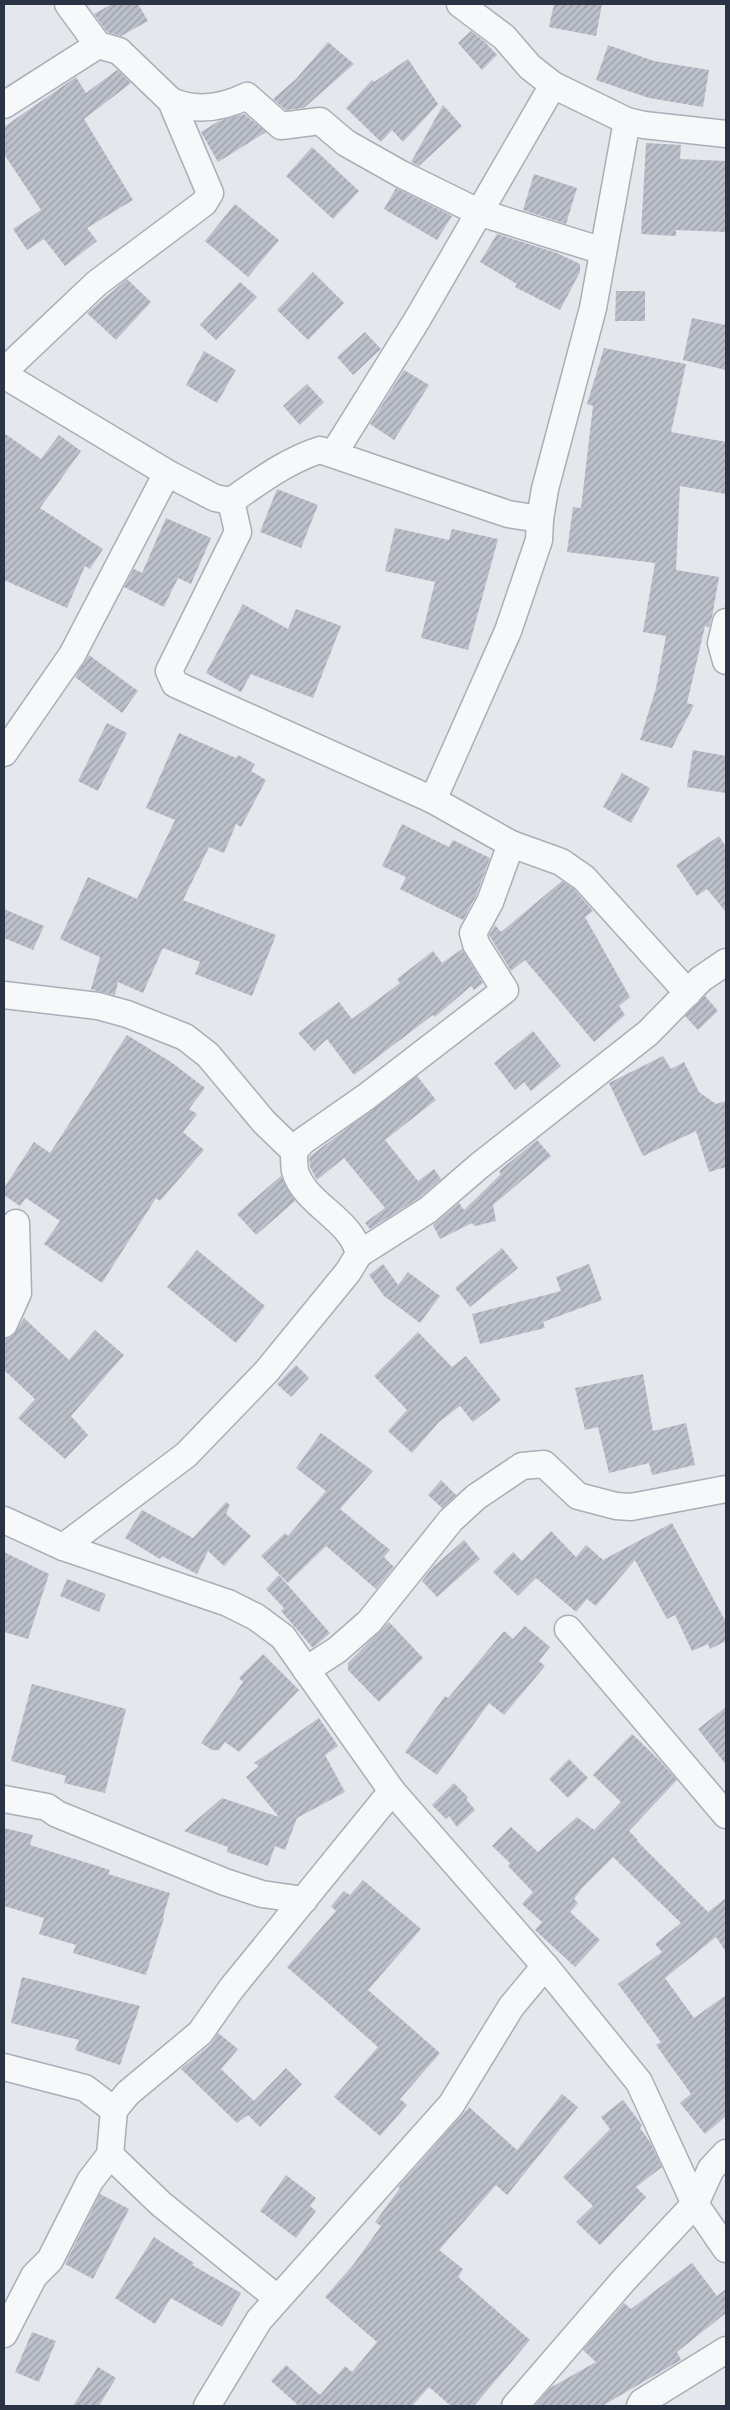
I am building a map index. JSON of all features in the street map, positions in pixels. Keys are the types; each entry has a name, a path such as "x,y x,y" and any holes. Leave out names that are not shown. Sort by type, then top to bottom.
{"street":[{"path":"68,4 98,45 119,50 171,101 183,106 203,109 247,96 281,126 320,121 346,143 401,174 478,212 603,251"},
{"path":"460,4 504,38 530,67 553,84 627,121 644,125 726,134"},
{"path":"4,105 98,45"},
{"path":"334,454 417,320 553,84"},
{"path":"4,371 97,283 204,203 210,193 171,101"},
{"path":"433,800 508,631 537,547 545,489 593,308 627,121"},
{"path":"4,375 167,473 215,498 231,501 283,465 320,450 399,479 508,514 540,520"},
{"path":"4,753 72,655 167,473"},
{"path":"231,501 238,532 170,671 171,678 175,684 433,800 511,844 561,862 584,878 688,993"},
{"path":"726,622 721,643 726,661"},
{"path":"294,1152 303,1141 366,1097 505,990 476,944 474,933 490,902 511,844"},
{"path":"63,1547 186,1456 268,1371 348,1272 360,1254 428,1210 479,1166 648,1033 701,980 726,962"},
{"path":"4,995 98,1006 127,1014 185,1037 208,1055 264,1122 294,1152 295,1170 301,1184 357,1241 360,1254"},
{"path":"4,1324 18,1293 16,1223"},
{"path":"306,1670 337,1650 369,1622 451,1520 476,1497 522,1466 544,1464 578,1496 616,1506 631,1507 726,1490"},
{"path":"4,1520 63,1547 228,1603 256,1617 283,1638 392,1791 544,1966 639,2082 695,2204 726,2249"},
{"path":"568,1629 726,1815"},
{"path":"4,2334 34,2276 50,2260 90,2181 110,2155 114,2110 128,2094 200,2033 231,1989 392,1791"},
{"path":"4,1799 47,1807 57,1814 225,1882 262,1894 304,1900"},
{"path":"207,2406 258,2320 451,2105 512,2007 544,1966"},
{"path":"4,2067 86,2088 114,2110"},
{"path":"515,2406 623,2281 695,2204 711,2169 726,2153"},
{"path":"110,2155 161,2204 278,2298"},
{"path":"640,2406 642,2402 726,2350"}],"building":[{"path":"112,4 138,4 148,21 121,36 107,32 94,14"},
{"path":"554,4 602,4 596,36 549,27"},
{"path":"471,31 497,55 482,70 458,43"},
{"path":"328,42 354,64 304,108 286,110 273,99 296,79"},
{"path":"608,45 654,61 709,70 703,107 649,98 596,80"},
{"path":"408,59 438,104 403,142 392,130 381,142 346,108 372,80 374,82"},
{"path":"117,70 131,83 84,119 133,200 87,228 97,241 65,266 44,239 27,250 13,229 41,210 4,154 4,127 76,77 86,93"},
{"path":"443,105 462,126 419,166 411,162"},
{"path":"244,114 266,132 218,162 201,132 219,121"},
{"path":"646,143 681,145 680,159 726,161 726,232 676,230 676,236 641,234"},
{"path":"312,147 359,191 333,219 286,176"},
{"path":"534,174 577,188 566,224 523,210"},
{"path":"396,188 452,216 437,240 384,209"},
{"path":"235,204 279,240 248,277 205,241"},
{"path":"497,234 557,253 580,264 580,272 560,310 515,287 517,284 480,262"},
{"path":"313,272 344,303 308,340 277,310"},
{"path":"127,279 151,302 116,340 87,313"},
{"path":"240,282 257,297 216,340 200,325"},
{"path":"616,291 645,291 645,321 615,321"},
{"path":"692,318 726,325 726,370 683,360"},
{"path":"365,332 381,349 353,375 337,357"},
{"path":"604,348 686,364 671,432 726,442 726,494 680,486 676,570 719,577 712,617 709,627 705,626 687,703 694,705 672,748 640,740 656,688 666,636 643,632 655,563 567,552 573,507 581,508 593,406 587,404"},
{"path":"204,351 236,370 217,403 186,385"},
{"path":"404,370 429,385 394,440 370,424"},
{"path":"307,384 324,402 300,425 283,406"},
{"path":"4,433 41,459 59,435 81,451 40,508 103,549 90,569 85,566 67,608 4,580"},
{"path":"277,489 318,505 301,548 260,532"},
{"path":"166,518 211,538 191,584 178,578 164,607 124,587 134,569 142,573"},
{"path":"395,528 449,540 452,529 498,539 468,650 421,638 435,582 385,571"},
{"path":"243,604 288,629 296,609 341,626 313,698 251,674 241,692 206,673"},
{"path":"89,655 138,691 122,713 75,677"},
{"path":"107,723 127,733 98,791 78,781"},
{"path":"179,733 236,758 238,755 255,764 251,771 266,780 241,827 236,824 224,853 209,847 183,900 276,935 252,996 195,974 200,962 163,948 143,993 118,982 115,995 97,991 91,989 100,957 60,939 88,877 137,899 175,820 146,808"},
{"path":"693,750 726,756 726,793 687,787"},
{"path":"622,773 650,788 631,823 603,807"},
{"path":"402,824 449,847 453,840 490,858 476,896 463,920 400,889 406,877 382,866"},
{"path":"719,836 726,847 726,912 707,889 697,896 676,865"},
{"path":"562,881 574,889 593,911 585,917 630,997 619,1006 625,1015 594,1042 525,960 511,971 489,935 495,925 501,932"},
{"path":"4,909 44,926 33,950 4,938"},
{"path":"462,949 483,983 474,990 471,986 435,1017 433,1015 354,1075 327,1039 314,1051 298,1033 339,1002 352,1019 400,983 397,979 433,951 442,963"},
{"path":"705,996 718,1011 698,1030 685,1016"},
{"path":"533,1031 561,1066 531,1091 524,1082 515,1090 494,1063"},
{"path":"127,1035 171,1062 205,1088 189,1109 197,1114 183,1132 204,1150 160,1201 156,1198 102,1283 44,1244 60,1221 26,1198 20,1206 4,1195 4,1188 34,1142 50,1153"},
{"path":"663,1056 671,1069 684,1062 699,1092 716,1104 726,1101 726,1167 709,1172 696,1131 643,1156 609,1083"},
{"path":"417,1076 436,1100 385,1140 418,1181 434,1169 441,1179 419,1198 370,1229 365,1223 385,1208 344,1158 317,1180 310,1167 309,1157"},
{"path":"537,1140 551,1156 493,1205 496,1221 475,1226 472,1223 440,1239 433,1225 459,1203 464,1210 501,1174 499,1171"},
{"path":"281,1176 295,1201 256,1235 237,1214"},
{"path":"502,1248 518,1268 470,1307 455,1288"},
{"path":"197,1250 265,1306 236,1343 167,1287"},
{"path":"383,1264 398,1285 408,1272 440,1296 420,1323 384,1296 369,1275"},
{"path":"589,1264 602,1300 543,1322 545,1328 480,1344 472,1314 561,1291 556,1277"},
{"path":"24,1318 69,1360 95,1330 124,1355 71,1416 88,1435 65,1459 18,1418 35,1399 4,1370 4,1339 13,1336"},
{"path":"418,1332 452,1367 466,1356 501,1400 473,1422 460,1406 439,1422 412,1453 388,1431 407,1410 374,1376"},
{"path":"296,1365 309,1378 291,1397 277,1384"},
{"path":"643,1374 653,1431 686,1423 695,1465 652,1475 649,1463 609,1473 598,1427 585,1430 575,1388"},
{"path":"321,1433 373,1471 340,1509 390,1550 384,1557 394,1567 376,1589 326,1546 288,1583 261,1556 285,1533 288,1536 326,1491 296,1468"},
{"path":"441,1480 456,1495 442,1508 428,1495"},
{"path":"226,1502 230,1505 226,1514 251,1536 224,1566 208,1551 197,1574 162,1556 160,1559 125,1538 142,1510 193,1538"},
{"path":"672,1523 726,1622 726,1641 710,1649 708,1644 692,1651 675,1615 667,1619 635,1560 596,1606 587,1599 576,1612 536,1578 518,1596 493,1572 513,1552 522,1561 551,1531 576,1557 586,1545 603,1560"},
{"path":"464,1540 480,1559 437,1597 422,1581 432,1568"},
{"path":"4,1552 49,1574 28,1639 4,1632"},
{"path":"279,1575 330,1633 313,1648 281,1611 284,1608 266,1589"},
{"path":"67,1579 106,1594 99,1612 60,1596"},
{"path":"389,1622 423,1658 379,1702 348,1670 348,1663"},
{"path":"525,1626 550,1647 539,1661 545,1666 504,1715 489,1703 437,1775 405,1752 445,1696 448,1698 504,1631 513,1639"},
{"path":"263,1654 299,1690 239,1752 225,1742 219,1750 212,1750 201,1743 243,1682 239,1678"},
{"path":"32,1684 126,1709 105,1793 64,1783 66,1776 11,1761"},
{"path":"726,1707 726,1765 698,1729"},
{"path":"319,1718 338,1746 325,1755 345,1792 297,1818 285,1850 275,1846 268,1866 227,1852 228,1847 184,1831 222,1798 279,1817 246,1777 259,1766 254,1763"},
{"path":"632,1734 677,1780 629,1831 708,1912 726,1898 726,1952 716,1937 665,1978 694,2018 726,1995 726,2116 705,2134 680,2103 691,2094 656,2045 661,2042 618,1984 662,1952 655,1944 681,1923 613,1857 582,1888 574,1899 578,1903 570,1912 600,1940 575,1967 535,1930 542,1922 522,1904 533,1892 508,1866 510,1863 492,1846 511,1827 538,1852 577,1817 594,1830 621,1802 593,1775"},
{"path":"569,1759 588,1778 568,1798 549,1779"},
{"path":"454,1783 468,1797 466,1799 475,1810 457,1827 449,1816 446,1819 432,1805"},
{"path":"4,1828 33,1835 30,1845 110,1870 108,1874 170,1893 146,1975 73,1953 76,1945 39,1934 44,1918 4,1906"},
{"path":"363,1880 421,1929 368,1990 440,2053 400,2099 407,2105 380,2136 334,2097 378,2047 287,1967 336,1911 331,1906 344,1891 350,1895"},
{"path":"22,1977 140,2006 120,2065 75,2050 79,2040 11,2023"},
{"path":"218,2033 238,2049 221,2069 254,2101 286,2068 302,2084 260,2127 248,2115 237,2123 181,2069 210,2045"},
{"path":"562,2094 578,2107 507,2195 496,2185 439,2250 463,2269 458,2277 530,2340 474,2406 451,2406 429,2387 412,2406 299,2406 271,2381 286,2365 320,2395 345,2366 352,2372 377,2342 325,2297 353,2265 381,2226 375,2222 400,2188 398,2187 469,2107 517,2150"},
{"path":"623,2100 642,2125 640,2128 650,2142 662,2167 636,2187 646,2197 600,2245 576,2222 593,2206 563,2177 610,2129 601,2117"},
{"path":"286,2175 316,2198 310,2206 316,2211 296,2238 260,2211"},
{"path":"100,2194 129,2209 93,2279 65,2264"},
{"path":"154,2237 194,2263 192,2265 241,2293 222,2327 171,2298 155,2324 115,2298"},
{"path":"692,2263 717,2296 726,2289 726,2313 677,2352 681,2360 602,2406 535,2406 550,2388 596,2362 583,2350 624,2303 631,2309"},
{"path":"32,2332 56,2341 39,2382 15,2372"},
{"path":"98,2367 116,2378 99,2406 73,2406"}]}
